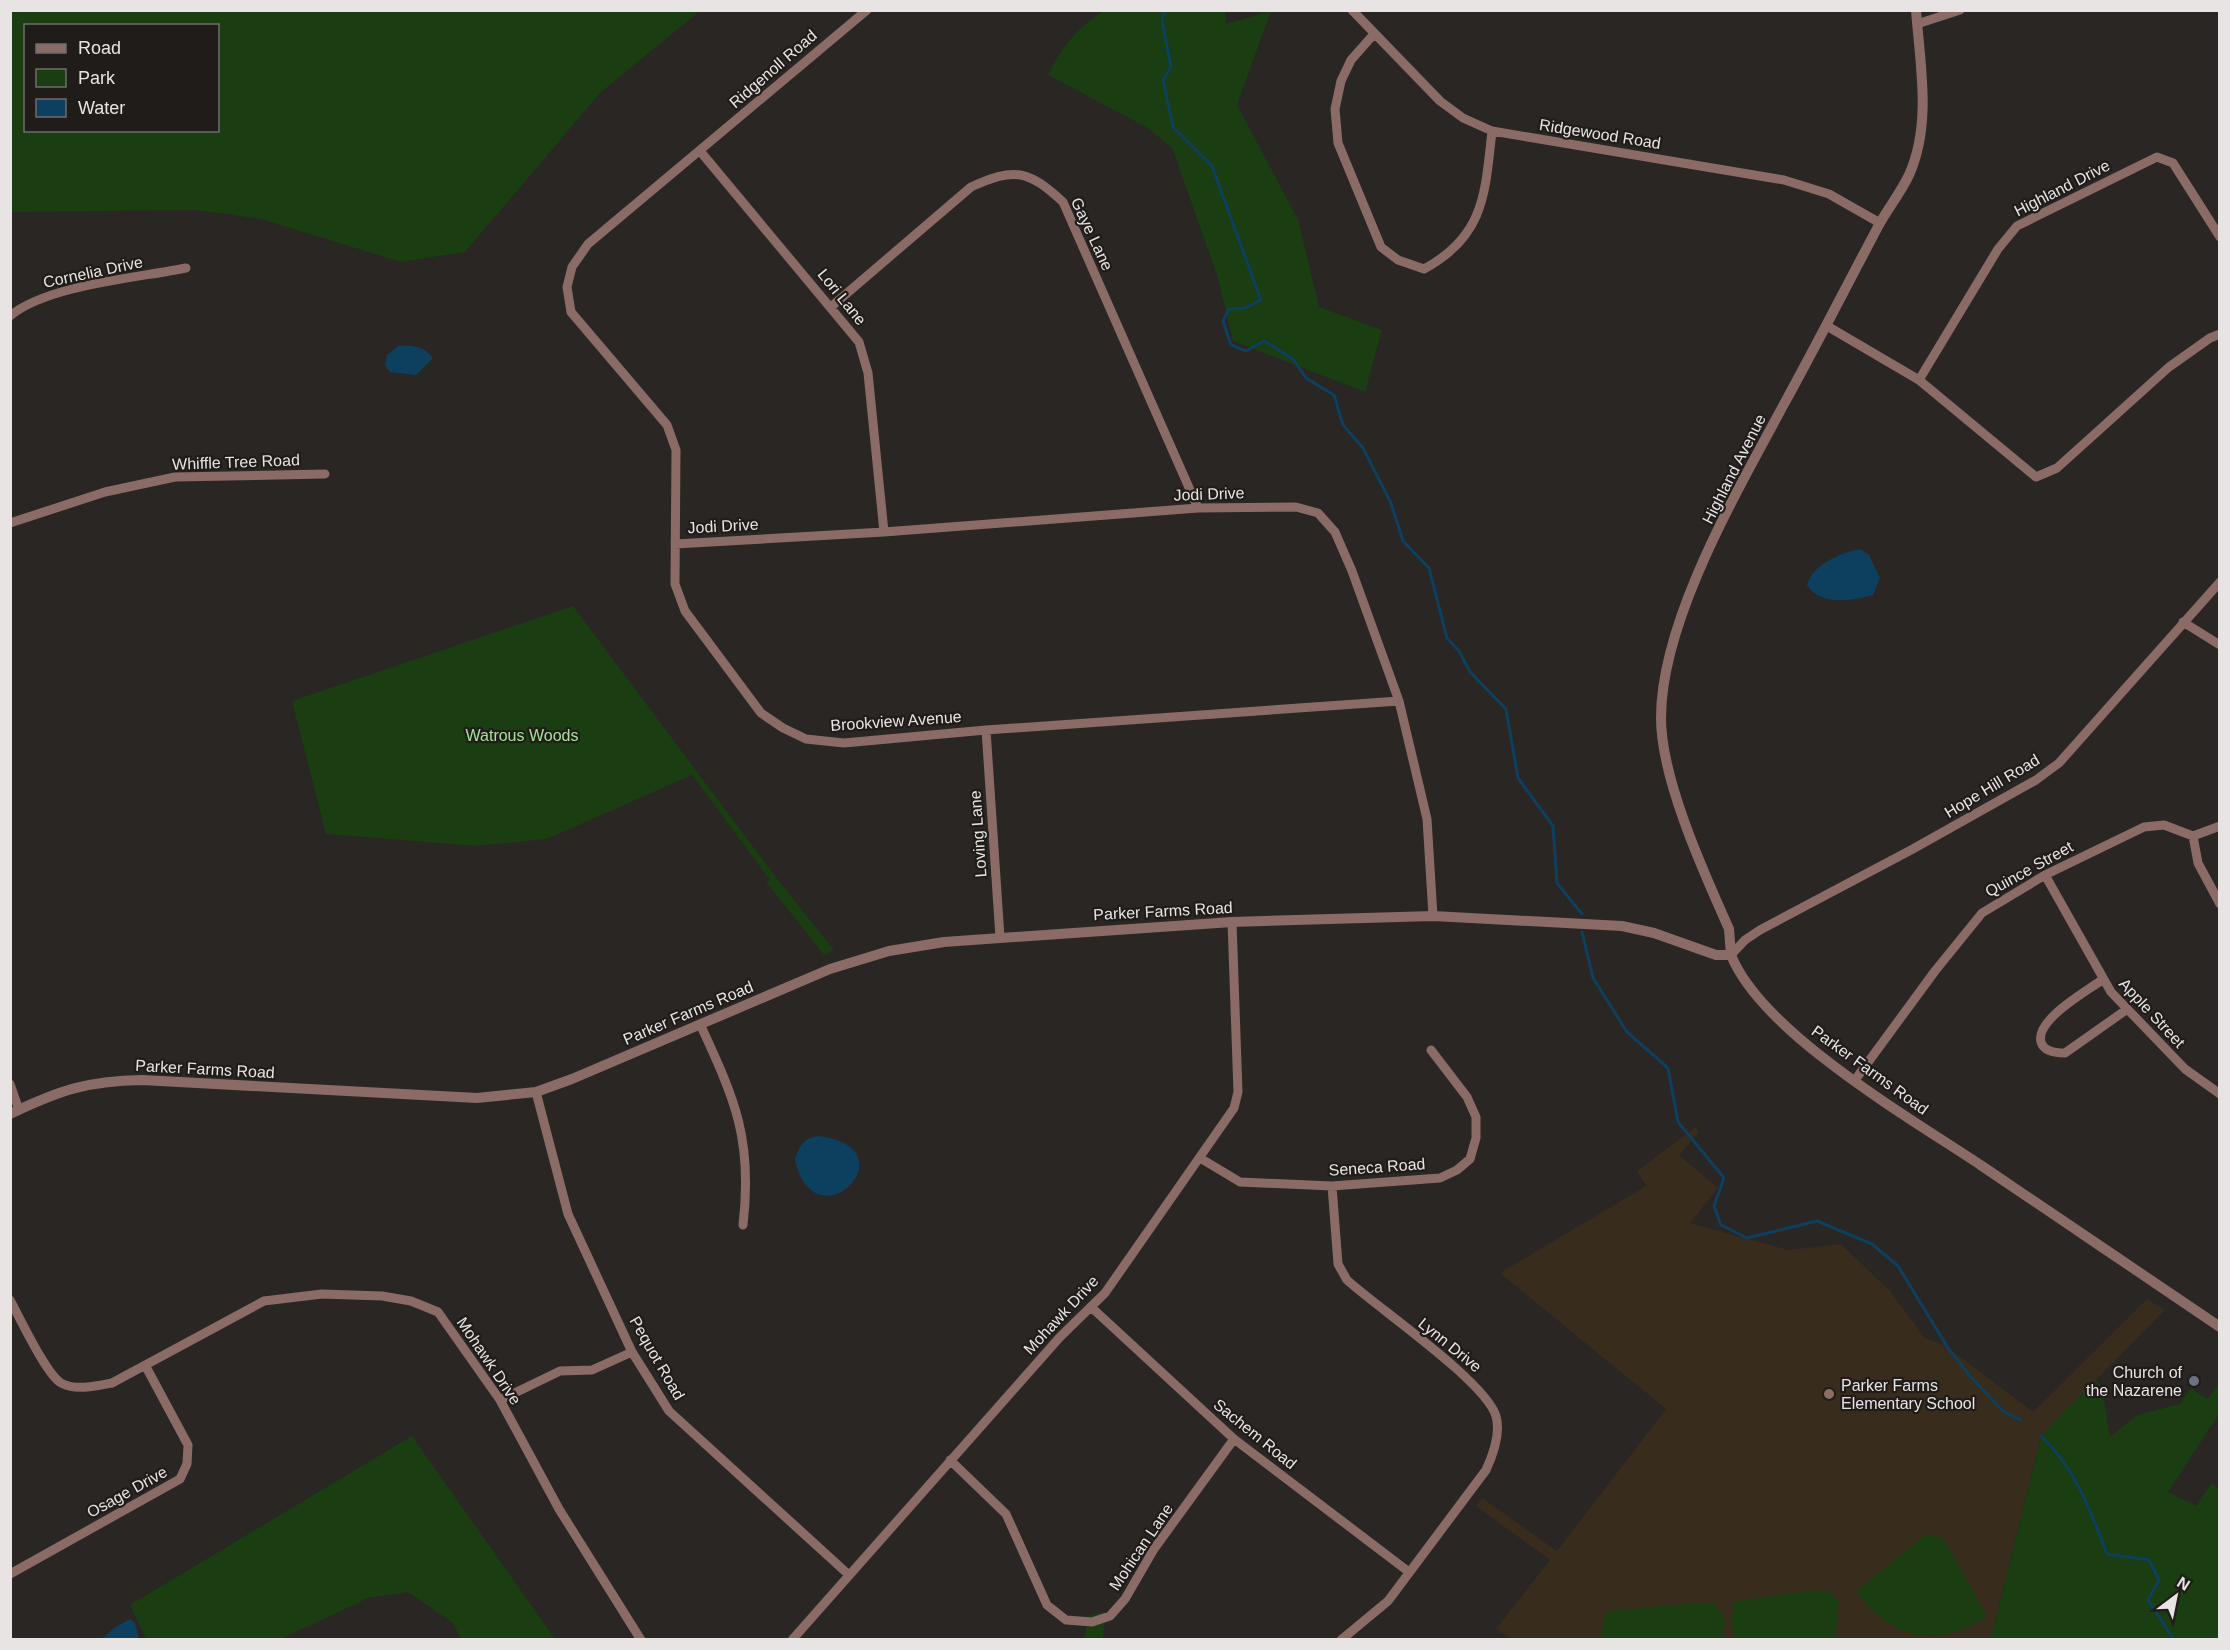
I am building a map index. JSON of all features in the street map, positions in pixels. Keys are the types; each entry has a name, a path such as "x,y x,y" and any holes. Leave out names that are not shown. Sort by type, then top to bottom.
{"street":[{"name":"Ridgenoll Road","path":"700,152 867,10"},
{"name":"Ridgewood Road","path":"1352,10 1440,101 1462,118 1491,131 1784,180 1829,194 1880,223"},
{"name":"Highland Avenue","path":"1731,955 1729,929 1672,783 1662,732 1664,682 1680,623 1713,543 1880,223 1909,176 1918,146 1923,112 1916,10"},
{"path":"1917,24 1960,10"},
{"path":"1374,34 1351,60 1341,81 1335,109 1338,143 1381,247 1398,260 1424,269 1446,257 1467,232 1485,197 1491,131"},
{"name":"Lori Lane","path":"700,152 832,306 859,342 868,373 884,532"},
{"name":"Brookview Avenue","path":"700,152 588,244 572,267 567,287 571,312 667,425 676,450 675,584 685,611 761,712 783,728 806,740 844,743 986,730 1399,701"},
{"name":"Highland Drive","path":"1919,380 1998,249 2017,226 2157,157 2173,163 2220,237"},
{"name":"Gaye Lane","path":"832,306 971,187 994,177 1021,174 1042,182 1063,202 1198,508"},
{"name":"Cornelia Drive","path":"10,316 23,306 50,294 186,268"},
{"path":"1827,326 1919,380 2036,477 2057,468 2169,367 2210,338 2220,334"},
{"name":"Whiffle Tree Road","path":"11,520 105,492 175,477 325,474"},
{"name":"Jodi Drive","path":"675,544 884,532 1198,508 1296,507 1318,513 1335,532 1352,571 1399,701 1427,819 1433,916"},
{"name":"Hope Hill Road","path":"1731,955 1760,930 2036,780 2072,750 2220,582"},
{"path":"2183,622 2220,645"},
{"name":"Loving Lane","path":"986,730 1000,937"},
{"name":"Quince Street","path":"1855,1080 1935,971 1982,913 2045,874 2144,827 2164,825 2193,836"},
{"path":"2220,826 2193,836 2198,863 2220,904"},
{"name":"Apple Street","path":"2045,874 2102,980 2126,1010 2185,1069 2220,1094"},
{"name":"Parker Farms Road","path":"15,1112 74,1086 109,1080 477,1098 536,1092 572,1080 862,957 937,943 1232,922 1433,916 1622,926 1654,933 1716,954 1731,955 1742,977 1763,1004 1802,1040 1855,1080 2220,1327"},
{"name":"Mohawk Drive","path":"792,1640 1060,1337 1091,1307 1234,1108 1238,1092 1232,922"},
{"path":"2102,980 2049,1018 2042,1031 2041,1041 2045,1048 2054,1053 2065,1053 2126,1010"},
{"path":"700,1024 731,1092 746,1145 748,1188 743,1225"},
{"name":"Seneca Road","path":"1200,1158 1240,1182 1332,1186 1440,1178 1457,1170 1470,1159 1476,1138 1476,1117 1467,1097 1431,1050"},
{"path":"10,1083 15,1112"},
{"name":"Pequot Road","path":"536,1092 568,1214 632,1352 669,1411 849,1575"},
{"name":"Lynn Drive","path":"1332,1186 1338,1264 1347,1280 1475,1385 1496,1417 1493,1453 1486,1470 1388,1601 1341,1640"},
{"name":"Mohawk Drive","path":"10,1300 51,1373 62,1384 87,1388 112,1383 264,1301 322,1294 382,1296 411,1301 438,1312 500,1400 559,1509 641,1640"},
{"name":"Sachem Road","path":"1091,1307 1234,1439 1409,1572"},
{"path":"500,1400 560,1371 592,1370 632,1352"},
{"name":"Osage Drive","path":"10,1574 180,1479 187,1464 188,1445 146,1365"},
{"name":"Mohican Lane","path":"950,1460 1006,1514 1047,1605 1066,1620 1092,1622 1110,1616 1125,1599 1154,1549 1234,1439"}],"shaded area":[{"name":"Parker Farms Elementary School","path":"1696,1127 1699,1132 1679,1155 1718,1188 1690,1223 1788,1250 1841,1244 1890,1291 1925,1338 1946,1346 2033,1412 2147,1299 2165,1310 2041,1436 1991,1639 1512,1639 1496,1629 1550,1560 1476,1506 1482,1498 1557,1551 1666,1409 1500,1273 1646,1186 1637,1171"}],"green space":[{"path":"11,10 700,11 601,92 465,252 401,262 261,219 196,210 11,212"},
{"path":"1105,10 1225,11 1226,24 1271,11 1237,105 1298,219 1319,307 1382,330 1365,392 1233,341 1217,275 1172,148 1146,127 1048,75 1071,38"},
{"name":"Watrous Woods","path":"573,606 775,876 834,950 824,955 766,882 770,880 692,775 547,839 476,846 326,834 292,701"},
{"path":"2096,1380 2102,1388 2110,1437 2137,1415 2180,1404 2191,1388 2207,1399 2219,1384 2219,1414 2168,1492 2196,1506 2212,1483 2219,1489 2219,1639 1991,1639 2041,1436"},
{"path":"412,1436 555,1639 461,1639 453,1623 408,1592 368,1598 281,1639 146,1639 130,1605"},
{"path":"1927,1534 1943,1538 1987,1616 1969,1627 1933,1636 1916,1635 1884,1620 1856,1591"},
{"path":"1814,1590 1830,1592 1839,1602 1835,1639 1735,1639 1732,1623 1733,1602"},
{"path":"1715,1604 1725,1620 1723,1639 1600,1639 1606,1611"},
{"path":"1106,1612 1103,1639 1084,1640 1089,1615"}],"water":[{"path":"398,346 417,347 426,351 433,358 416,375 390,372 385,365 387,355"},
{"path":"1860,549 1869,555 1880,578 1873,595 1837,600 1812,592 1807,585 1821,566 1836,557"},
{"path":"818,1136 845,1144 858,1157 858,1172 850,1185 836,1194 821,1195 806,1185 795,1160 802,1144"},
{"path":"130,1619 135,1623 139,1639 102,1639 114,1628"}],"waterway":[{"path":"1165,10 1162,20 1171,67 1163,80 1173,127 1212,166 1261,300 1245,308 1229,309 1223,321 1231,345 1246,351 1264,341 1293,359 1306,378 1334,395 1343,425 1363,448 1391,503 1403,541 1429,568 1447,638 1459,651 1470,672 1506,709 1518,778 1553,826 1557,883 1582,914"},
{"path":"1582,932 1593,978 1627,1032 1668,1068 1678,1122 1724,1178 1714,1206 1721,1225 1747,1238 1817,1221 1872,1244 1898,1266 1948,1348 1970,1376 2003,1411 2020,1420"},
{"path":"2041,1436 2073,1476 2107,1554 2149,1560 2159,1580 2148,1600 2174,1640"},
{"path":"2180,1640 2201,1640"}],"place":[{"name":"Church of the Nazarene","path":"2194,1381"},
{"name":"Parker Farms Elementary School","path":"1829,1394"}]}
